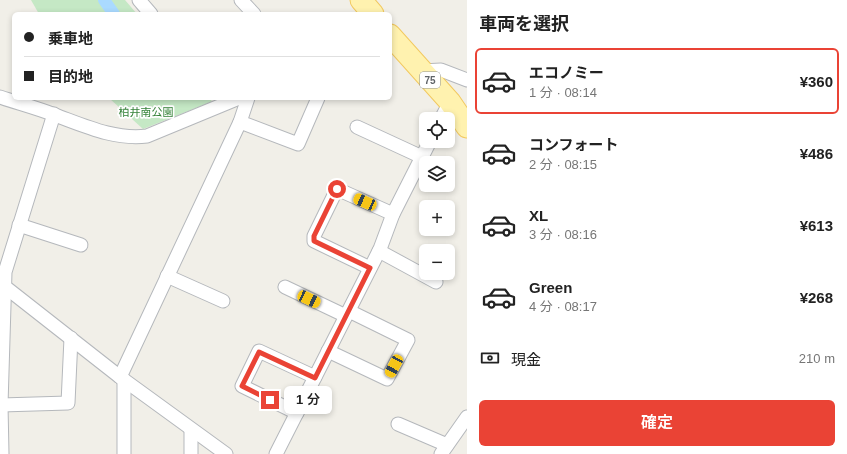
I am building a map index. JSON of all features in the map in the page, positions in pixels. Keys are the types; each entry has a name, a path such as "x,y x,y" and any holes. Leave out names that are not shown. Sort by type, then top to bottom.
{"main road":[{"path":"361,0 370,12"},
{"name":"75","path":"392,40 422,71 446,111 467,126"}],"street":[{"path":"139,0 149,12"},
{"path":"240,0 252,12"},
{"path":"422,71 440,70 467,80"},
{"path":"0,97 54,114 100,131 134,138 147,136 231,100"},
{"path":"124,454 122,379 240,122 247,100"},
{"path":"240,122 298,144 317,100"},
{"path":"2,454 1,405 4,286 2,272 19,225 54,114"},
{"path":"357,127 420,156"},
{"path":"276,454 379,251 393,214 419,163"},
{"path":"370,268 314,241 314,236 337,189 393,214"},
{"path":"19,225 81,245"},
{"path":"379,251 436,282"},
{"path":"168,276 223,301"},
{"path":"4,286 122,379 226,454"},
{"path":"285,287 408,340 387,379 328,351"},
{"path":"1,405 68,402 71,338"},
{"path":"297,413 242,386 259,352 315,378"},
{"path":"398,424 444,450 467,417"},
{"path":"191,430 191,454"}],"green space":[{"path":"31,0 125,0 135,12 38,12"},
{"name":"柏井南公園","path":"111,100 212,100 211,102 143,129"}],"waterway":[{"path":"104,0 113,12"}],"route":[{"path":"270,400 242,386 259,352 315,378 370,268 314,241 314,236 337,189"}]}
